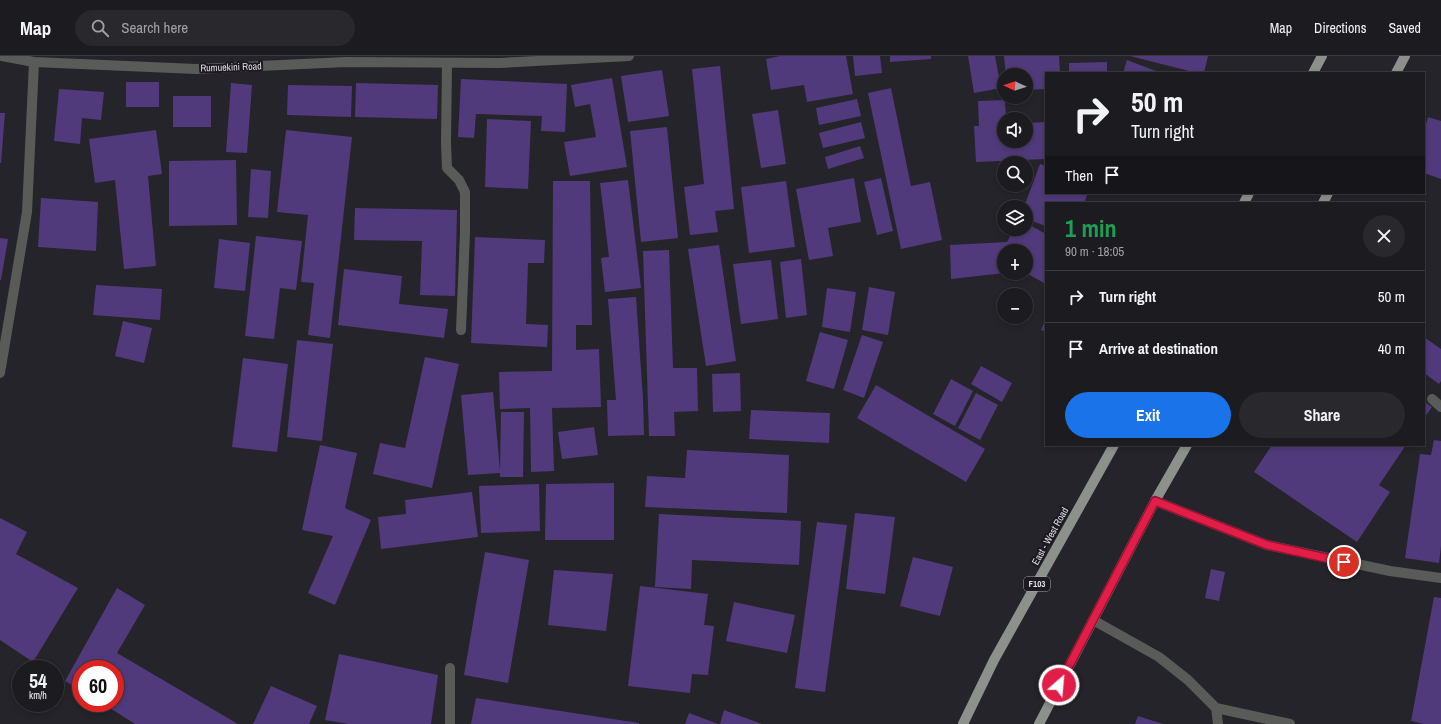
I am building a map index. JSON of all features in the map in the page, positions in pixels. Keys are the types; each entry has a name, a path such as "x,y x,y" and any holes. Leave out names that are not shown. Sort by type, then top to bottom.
{"main road":[{"path":"1314,72 1322,56"},
{"path":"1397,72 1405,56"},
{"name":"East - West Road","path":"963,724 994,660 1113,446"},
{"path":"1039,724 1155,501 1185,446"}],"street":[{"name":"Rumuekini Road","path":"2,56 34,62 196,68 346,62 500,63 629,56"},
{"path":"0,373 27,212 34,62"},
{"path":"447,63 446,143 448,168 459,180 466,192 461,330"},
{"path":"1432,399 1441,407"},
{"path":"1155,501 1267,545 1390,571 1441,578"},
{"path":"1093,620 1159,657 1188,680 1216,708 1290,724"},
{"path":"450,668 450,724"},
{"path":"1216,708 1218,724"}],"building":[{"path":"780,56 846,56 853,94 807,102 804,85 771,90 766,59"},
{"path":"853,56 880,56 882,73 855,76"},
{"path":"890,56 931,56 931,59 890,62"},
{"path":"968,56 995,56 997,68 997,89 974,93"},
{"path":"1004,56 1059,56 1060,72 1045,72 1045,89 1033,90 1033,68 1005,68"},
{"path":"1130,56 1208,56 1204,72 1193,72"},
{"path":"1127,60 1158,72 1123,72"},
{"path":"1107,62 1107,72 1069,72 1069,63"},
{"path":"720,66 734,209 715,211 718,232 690,235 684,187 704,184 692,69"},
{"path":"662,70 669,116 628,122 621,76"},
{"path":"612,78 627,167 570,176 564,142 596,137 590,104 575,107 571,85"},
{"path":"461,79 567,84 565,132 541,131 542,116 476,114 474,138 458,137"},
{"path":"126,82 159,82 159,107 126,107"},
{"path":"231,83 252,85 247,153 226,152"},
{"path":"356,83 438,85 437,119 355,117"},
{"path":"288,85 352,86 351,117 287,115"},
{"path":"891,88 911,186 930,182 942,240 901,249 868,93"},
{"path":"59,89 104,92 101,120 82,118 80,144 54,141"},
{"path":"173,96 211,96 211,127 173,127"},
{"path":"857,99 861,116 819,125 816,108"},
{"path":"997,100 997,104 1005,104 1006,112 997,112 997,148 1033,148 1033,123 1045,122 1045,159 1033,160 1033,156 997,156 997,161 976,162 974,126 979,126 978,101"},
{"path":"778,110 786,164 761,168 752,114"},
{"path":"0,113 5,113 1,163 0,163"},
{"path":"1428,117 1441,121 1441,179 1425,173 1425,128"},
{"path":"487,119 531,121 528,189 485,187"},
{"path":"861,122 865,138 823,148 819,133"},
{"path":"667,127 678,238 641,242 630,131"},
{"path":"156,130 162,174 148,176 156,266 124,269 115,180 95,183 89,139"},
{"path":"286,130 352,137 330,338 308,335 314,283 301,282 308,215 277,212"},
{"path":"860,146 864,158 828,169 825,157"},
{"path":"236,160 237,225 169,226 169,161"},
{"path":"1040,164 1045,166 1045,194 1088,194 1084,202 1045,202 1045,226 1033,221 1033,200 1027,200 1030,192 1033,192 1033,183"},
{"path":"251,169 271,171 268,218 248,217"},
{"path":"854,178 861,222 828,228 833,256 809,260 796,189"},
{"path":"881,178 893,231 877,235 864,182"},
{"path":"628,180 641,288 605,292 601,258 609,257 600,183"},
{"path":"553,181 590,181 592,325 576,325 576,350 599,349 601,407 552,408 554,471 531,472 530,408 500,409 499,372 552,371"},
{"path":"786,181 795,247 749,253 741,187"},
{"path":"41,198 98,202 96,251 38,247"},
{"path":"355,208 457,210 455,296 420,295 422,241 354,240"},
{"path":"1033,227 1045,233 1045,283 1033,277 1033,244 997,244 997,274 951,279 950,245 1007,242 1010,236 1033,236"},
{"path":"256,236 302,241 296,290 280,288 274,339 245,336"},
{"path":"475,237 545,240 544,263 528,263 526,324 548,325 547,347 471,343"},
{"path":"0,238 8,239 1,280 0,280"},
{"path":"219,239 250,243 245,291 214,288"},
{"path":"719,245 736,361 706,366 688,249"},
{"path":"669,250 673,368 697,368 698,411 674,412 675,436 649,436 643,251"},
{"path":"801,259 807,315 786,318 780,262"},
{"path":"771,260 778,319 741,324 733,264"},
{"path":"344,269 402,276 399,304 448,309 444,338 338,325"},
{"path":"96,285 162,289 160,320 93,315"},
{"path":"869,287 895,292 888,335 862,330"},
{"path":"827,288 856,292 850,332 822,327"},
{"path":"636,297 644,435 608,436 607,400 616,400 608,299"},
{"path":"1045,320 1045,332 1041,330"},
{"path":"123,321 152,328 144,363 115,356"},
{"path":"820,332 848,340 834,389 806,381"},
{"path":"862,335 883,342 864,398 843,390"},
{"path":"1425,338 1441,349 1441,381 1439,384 1425,374"},
{"path":"297,340 333,344 322,441 287,437"},
{"path":"425,357 459,364 432,488 373,474 380,443 405,448"},
{"path":"243,358 288,364 277,452 232,447"},
{"path":"981,366 1012,383 1002,402 971,384"},
{"path":"740,373 741,411 713,412 712,374"},
{"path":"951,379 973,391 955,426 933,414"},
{"path":"876,385 985,449 966,482 857,418"},
{"path":"493,392 500,471 501,412 524,412 523,477 500,477 500,473 468,475 461,395"},
{"path":"976,393 998,405 980,440 958,428"},
{"path":"1425,403 1432,407 1425,417"},
{"path":"751,410 830,413 829,443 749,439"},
{"path":"594,427 598,455 562,459 558,432"},
{"path":"1434,440 1441,441 1441,546 1439,563 1405,558 1420,454 1431,455"},
{"path":"320,445 357,453 345,508 371,520 335,605 308,593 333,536 302,530"},
{"path":"1271,446 1405,446 1379,485 1390,492 1357,542 1254,472"},
{"path":"687,450 789,455 787,513 645,507 647,476 685,478"},
{"path":"614,483 614,540 545,540 546,484"},
{"path":"539,484 540,531 481,533 479,486"},
{"path":"472,492 478,537 381,549 378,517 406,514 405,500"},
{"path":"855,513 895,517 885,594 846,589"},
{"path":"659,514 801,521 799,565 692,560 691,589 655,587"},
{"path":"0,518 27,532 16,554 78,588 34,660 30,660 0,640"},
{"path":"817,522 847,525 825,692 795,688"},
{"path":"485,552 529,560 508,683 464,675"},
{"path":"913,557 953,567 940,616 900,606"},
{"path":"1211,569 1225,572 1219,601 1205,598"},
{"path":"554,570 613,574 606,631 548,625"},
{"path":"640,586 708,594 704,625 714,626 708,675 692,674 690,693 628,686"},
{"path":"117,588 145,605 117,653 238,724 135,724 116,712 124,712 124,660 77,660"},
{"path":"1434,597 1441,598 1441,724 1424,724 1411,721"},
{"path":"734,602 795,615 787,653 726,641"},
{"path":"339,654 438,675 431,724 349,724 325,720"},
{"path":"72,668 72,685 65,681"},
{"path":"271,686 317,706 309,724 253,724"},
{"path":"476,698 639,723 639,724 471,724"},
{"path":"724,710 762,724 720,724"},
{"path":"689,713 718,724 685,724"},
{"path":"1138,716 1163,724 1135,724"}],"route":[{"path":"1059,685 1155,501 1267,545 1344,562"}]}
